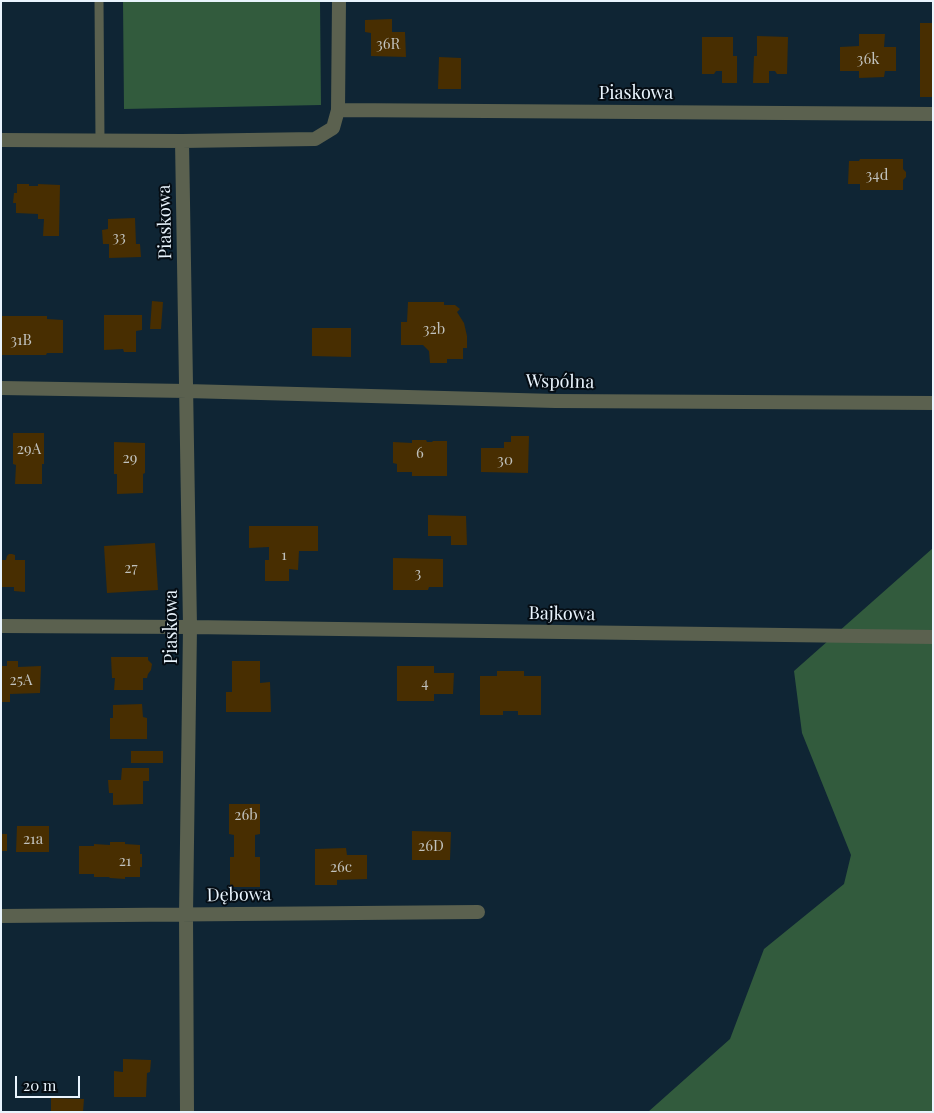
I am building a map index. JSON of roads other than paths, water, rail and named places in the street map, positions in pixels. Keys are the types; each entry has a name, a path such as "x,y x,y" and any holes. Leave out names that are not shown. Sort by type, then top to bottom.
{"street":[{"path":"1,140 182,142 314,138 333,128 338,110 339,1"},
{"name":"Piaskowa","path":"338,110 933,114"},
{"name":"Piaskowa","path":"182,142 190,627 186,914 187,1112"},
{"name":"Wspólna","path":"1,388 555,401 933,403"},
{"name":"Bajkowa","path":"1,626 933,637"},
{"name":"Dębowa","path":"1,916 478,912"}],"lane":[{"path":"99,1 100,141"}]}
